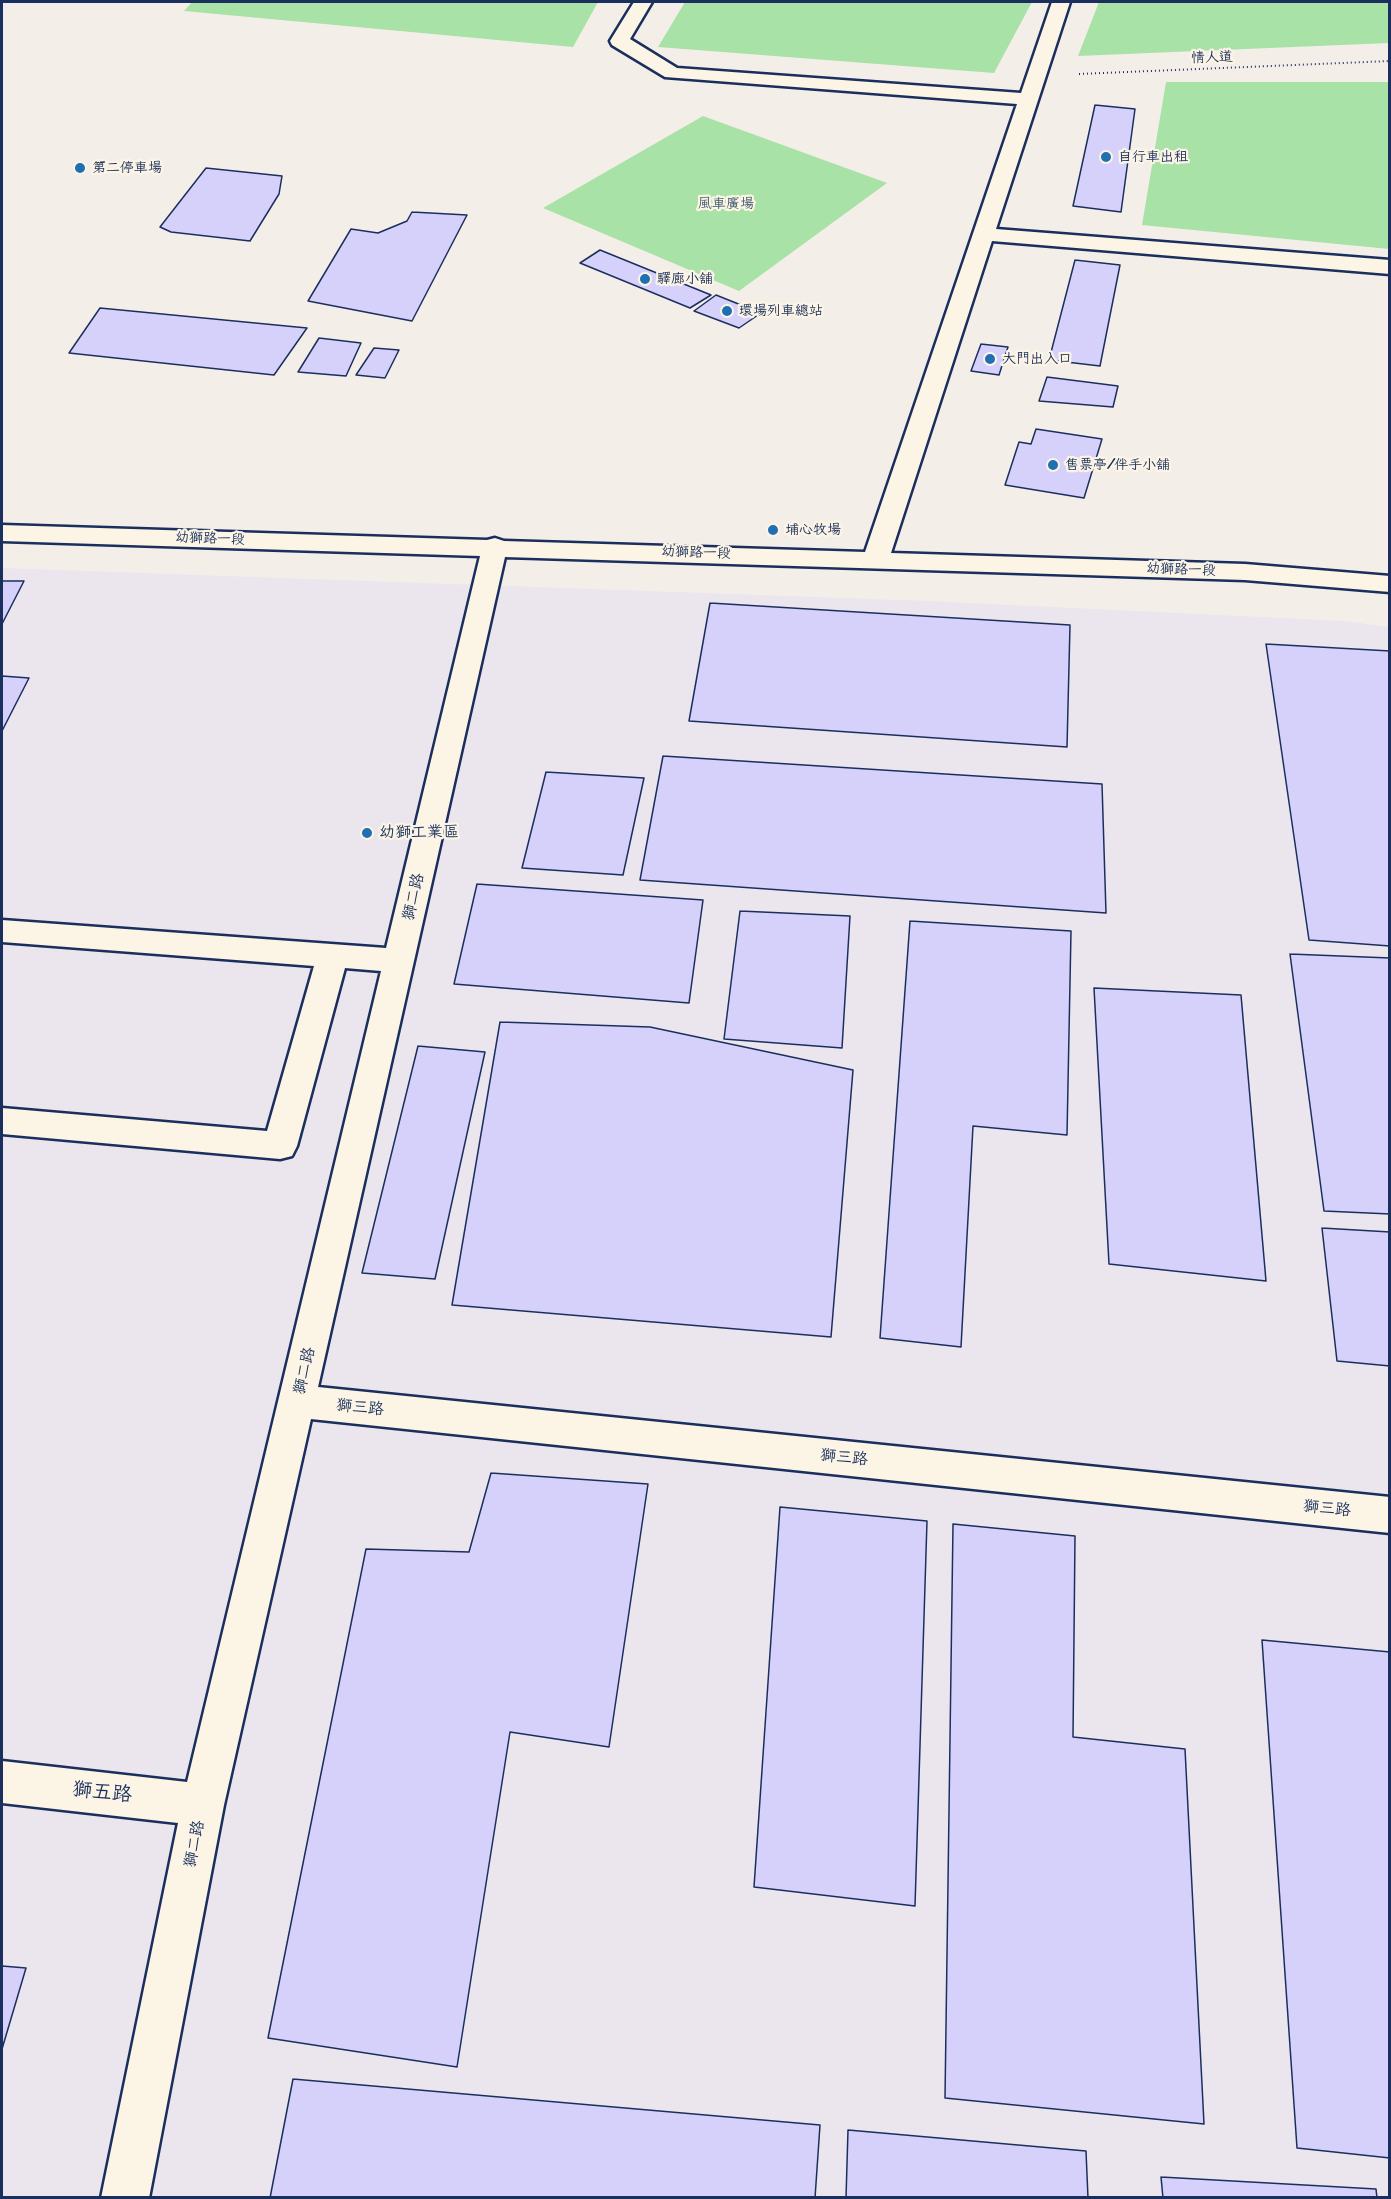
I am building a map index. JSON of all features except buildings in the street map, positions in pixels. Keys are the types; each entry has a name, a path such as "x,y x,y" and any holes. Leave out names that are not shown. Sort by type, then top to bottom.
{"street":[{"path":"643,2 619,41 672,73 1029,99"},
{"path":"876,559 1060,2"},
{"path":"984,234 1389,267"},
{"name":"幼獅路一段","path":"2,533 495,546 1245,572 1389,584"},
{"name":"獅二路","path":"125,2198 203,1805 495,546"},
{"path":"2,931 399,961"},
{"path":"2,1121 280,1146 333,955"},
{"name":"獅三路","path":"298,1401 1389,1515"},
{"name":"獅五路","path":"2,1782 203,1805"}],"path":[{"name":"情人道","path":"1036,76 1389,61"}],"shaded area":[{"path":"2,568 928,601 1344,621 1389,627 1389,2197 2,2198"}],"green space":[{"path":"192,2 598,2 573,47 184,11"},
{"path":"685,2 1032,2 994,73 658,47"},
{"path":"1099,2 1389,2 1389,43 1078,56"},
{"path":"1166,82 1389,82 1389,249 1142,225"},
{"name":"風車廣場","path":"703,116 887,183 739,291 543,208"}],"place":[{"name":"自行車出租","path":"1106,157"},
{"name":"第二停車場","path":"80,168"},
{"name":"驛廊小舖","path":"645,279"},
{"name":"環場列車總站","path":"727,311"},
{"name":"大門出入口","path":"990,359"},
{"name":"售票亭/伴手小舖","path":"1053,465"},
{"name":"埔心牧場","path":"773,530"},
{"name":"幼獅工業區","path":"367,833"}]}
